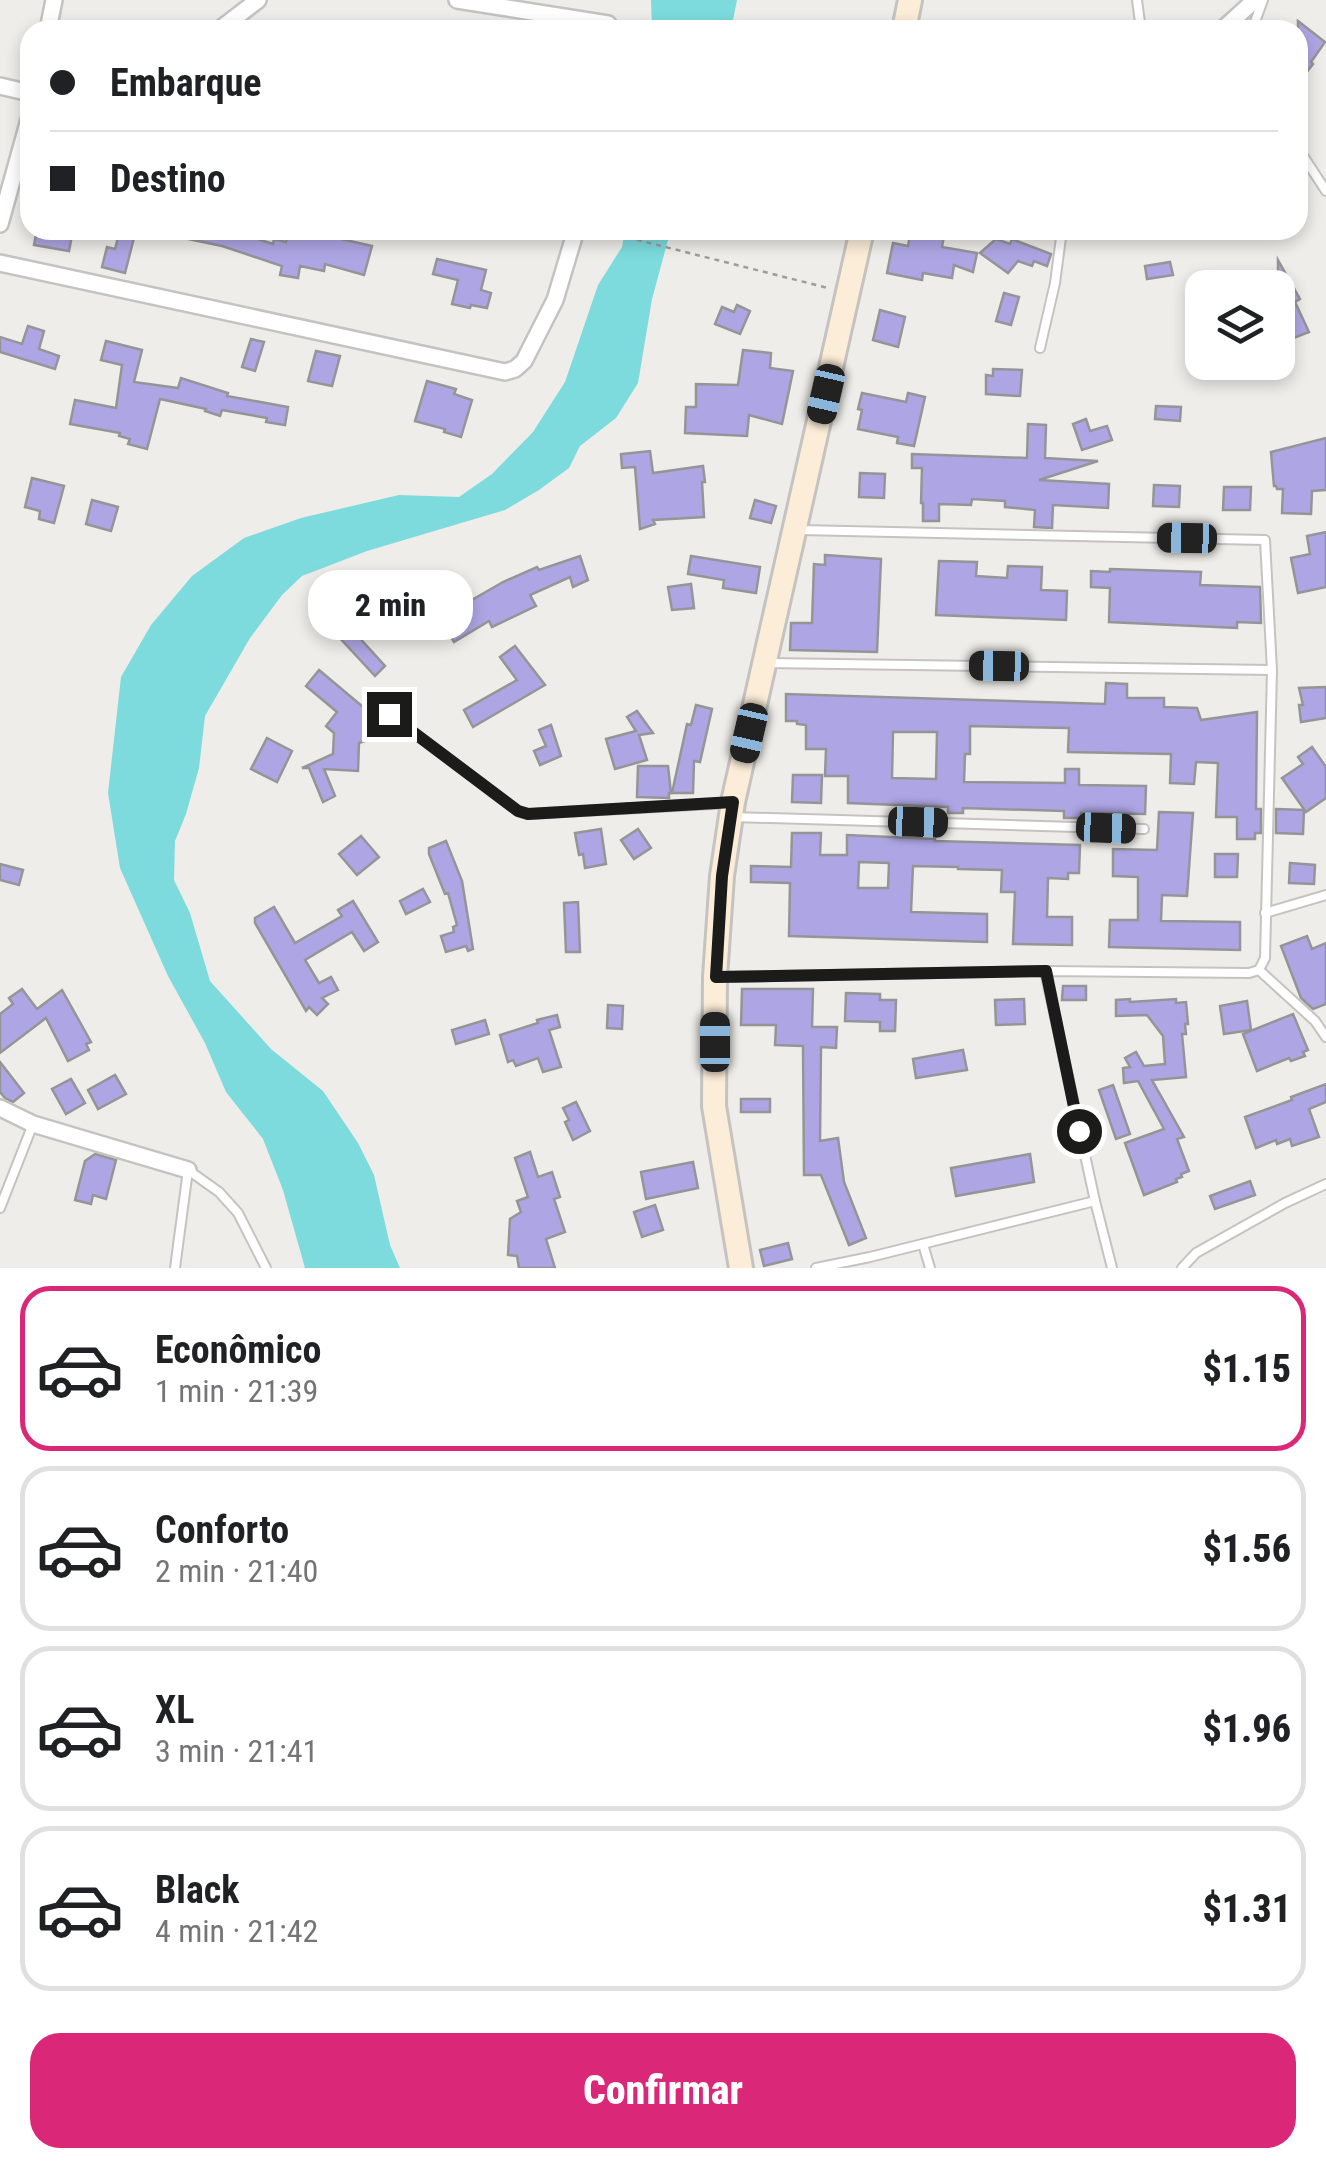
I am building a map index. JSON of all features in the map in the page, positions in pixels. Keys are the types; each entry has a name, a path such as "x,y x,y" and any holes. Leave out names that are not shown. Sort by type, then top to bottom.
{"main road":[{"path":"741,1268 714,1106 722,876 732,810 860,240"}],"street":[{"path":"231,20 258,0"},
{"path":"457,0 583,20"},
{"path":"1233,20 1255,0"},
{"path":"0,224 20,152"},
{"path":"0,264 504,372 524,361 556,300 573,240"},
{"path":"0,1108 33,1124 188,1170"}],"lane":[{"path":"1308,164 1326,192"},
{"path":"1040,348 1061,240"},
{"path":"795,530 1266,540 1272,670 1265,958 1259,970"},
{"path":"764,663 1272,670"},
{"path":"389,714 518,811 528,814 732,810 1144,829"},
{"path":"1265,913 1326,895"},
{"path":"716,977 1259,970"},
{"path":"1259,970 1315,1020 1326,1037"},
{"path":"1046,971 1112,1268"},
{"path":"0,1208 33,1124"},
{"path":"175,1268 188,1170 219,1192 238,1213 266,1268"},
{"path":"1182,1268 1196,1253 1326,1184"},
{"path":"816,1268 1095,1202"},
{"path":"923,1244 930,1268"}],"path":[{"path":"638,240 849,293"}],"water":[{"path":"651,0 737,0 733,20 652,20"},
{"path":"623,240 668,240 652,299 638,383 616,418 580,446 569,468 505,510 367,551 302,576 282,595 250,638 205,716 199,768 175,841 174,880 190,913 210,981 271,1049 323,1091 358,1143 374,1175 390,1245 400,1268 305,1268 283,1190 263,1139 226,1092 120,868 108,793 121,677 151,625 192,576 244,538 301,518 399,495 459,497 492,474 533,432 565,382 598,285"}],"building":[{"path":"1308,29 1325,42 1308,70"},
{"path":"35,240 71,240 69,251 34,245"},
{"path":"117,240 133,240 125,273 102,267 107,247 115,249"},
{"path":"193,240 261,240 273,244 274,240 345,240 372,246 364,275 325,264 324,271 300,266 298,278 280,275 282,266"},
{"path":"909,240 943,240 942,247 977,253 973,272 954,265 952,278 923,273 922,280 887,273 893,243 908,246"},
{"path":"995,240 1010,244 1015,240 1051,254 1047,266 1018,261 1008,273 980,253"},
{"path":"437,259 486,270 481,290 491,293 487,308 452,304 458,280 433,274"},
{"path":"1170,262 1173,275 1147,279 1145,266"},
{"path":"1004,293 1019,297 1011,325 996,321"},
{"path":"1295,302 1309,332 1295,337"},
{"path":"737,305 750,311 740,334 715,324 722,307 734,312"},
{"path":"880,310 905,317 898,347 873,340"},
{"path":"28,326 44,331 39,349 59,356 55,369 0,352 0,337 22,344"},
{"path":"251,339 264,342 255,371 242,367"},
{"path":"106,341 142,350 134,382 178,388 181,378 228,393 227,396 288,407 285,425 222,410 220,416 160,399 147,449 128,444 130,439 119,436 120,433 70,424 75,400 116,408 122,365 101,360"},
{"path":"743,350 771,353 770,368 793,371 782,424 749,415 747,436 685,433 686,407 696,407 696,384 738,385"},
{"path":"316,351 340,356 332,386 308,381"},
{"path":"993,369 1022,370 1020,396 986,394 986,375 993,376"},
{"path":"427,381 456,389 454,394 472,400 461,437 415,421"},
{"path":"862,393 906,402 908,393 925,397 914,446 897,443 898,437 858,429"},
{"path":"1156,406 1181,407 1180,421 1155,419"},
{"path":"1086,419 1090,431 1107,426 1112,440 1082,450 1073,424"},
{"path":"1028,424 1046,425 1045,458 1098,461 1039,480 1109,484 1108,508 1053,505 1052,528 1034,527 1035,510 1005,507 1005,501 972,499 971,505 939,504 939,521 923,521 922,468 912,468 912,454 1027,458"},
{"path":"1326,438 1326,490 1312,491 1311,514 1282,513 1283,489 1274,486 1271,452"},
{"path":"650,451 653,473 703,466 704,517 653,520 655,524 640,529 635,467 622,468 621,454"},
{"path":"860,473 885,474 884,498 859,497"},
{"path":"32,478 64,486 54,523 39,519 40,511 25,507"},
{"path":"1154,485 1180,486 1179,507 1153,506"},
{"path":"1224,487 1251,487 1250,510 1223,510"},
{"path":"92,500 118,507 111,531 86,524"},
{"path":"755,500 776,506 771,523 750,518"},
{"path":"1326,532 1326,587 1298,593 1291,558 1310,554 1307,536"},
{"path":"825,555 881,559 877,652 790,650 791,623 812,623 814,564 825,565"},
{"path":"580,556 588,580 573,587 570,577 530,595 536,606 492,627 489,621 454,642 428,599 444,589 456,609 537,567 539,570"},
{"path":"691,556 760,567 756,593 723,588 724,580 688,574"},
{"path":"939,561 977,562 976,576 1007,578 1008,566 1042,567 1041,590 1067,591 1066,620 936,615"},
{"path":"1091,571 1201,572 1200,585 1260,587 1261,623 1237,622 1237,628 1109,622 1110,588 1091,587"},
{"path":"403,584 414,597 395,613 384,599"},
{"path":"691,584 694,608 672,610 668,587"},
{"path":"337,613 385,666 375,676 326,623"},
{"path":"515,646 545,685 473,727 464,710 517,680 500,657"},
{"path":"319,670 369,712 366,716 373,738 359,743 358,771 324,769 335,796 323,802 309,768 302,768 333,754 334,733 326,726 337,712 306,686"},
{"path":"1106,683 1127,684 1127,698 1164,698 1164,707 1197,708 1201,720 1257,712 1256,809 1261,809 1261,833 1255,833 1255,839 1237,839 1237,817 1216,817 1218,763 1196,762 1194,784 1170,783 1171,754 1068,752 1069,728 970,726 964,782 1065,783 1065,769 1079,769 1079,785 1146,786 1145,814 1081,813 1081,818 1064,818 1064,811 963,808 963,813 948,813 948,807 848,803 848,776 825,776 826,749 806,749 806,725 786,721 786,694 1105,704","holes":["893,732 937,732 936,779 892,778"]},
{"path":"1326,687 1326,718 1301,722 1299,688"},
{"path":"696,705 712,709 700,762 694,761 693,793 672,793 687,724 691,725"},
{"path":"637,711 653,733 639,735 647,760 615,769 606,739 636,731 627,717"},
{"path":"551,725 561,756 540,765 534,751 546,746 539,730"},
{"path":"267,738 292,751 277,782 251,769"},
{"path":"1312,747 1326,767 1326,798 1306,812 1282,778 1303,764 1298,757"},
{"path":"638,766 668,766 669,798 637,797"},
{"path":"793,775 822,775 821,803 792,802"},
{"path":"1276,809 1304,810 1303,834 1276,833"},
{"path":"1159,812 1193,813 1187,896 1162,895 1161,921 1240,922 1240,950 1109,947 1110,920 1138,920 1138,877 1113,876 1113,849 1157,850"},
{"path":"601,829 606,864 585,868 575,833"},
{"path":"638,829 651,848 634,859 621,840"},
{"path":"792,833 821,833 820,855 847,855 847,835 1080,845 1079,873 1068,873 1068,879 1048,878 1047,917 1072,917 1072,945 1013,944 1015,892 1001,892 1002,870 958,867 913,866 911,912 987,914 987,942 789,936 790,883 751,882 751,866 791,867","holes":["859,862 889,863 888,888 858,888"]},
{"path":"361,836 379,857 357,875 339,854"},
{"path":"446,841 462,881 473,949 468,951 466,946 446,952 441,936 454,932 457,925 429,848"},
{"path":"1215,854 1238,854 1237,877 1215,877"},
{"path":"1290,863 1315,865 1314,884 1289,883"},
{"path":"0,864 23,870 19,885 0,880"},
{"path":"423,889 430,902 406,914 400,901"},
{"path":"353,901 378,942 364,951 352,932 305,960 319,983 331,977 338,990 322,998 328,1004 317,1015 309,1007 306,1011 255,918 274,907 295,943 342,916 338,910"},
{"path":"578,902 580,952 566,952 564,903"},
{"path":"1307,936 1312,949 1326,943 1326,1004 1313,1009 1301,998 1281,946"},
{"path":"1063,986 1086,986 1086,1000 1062,1000"},
{"path":"22,989 37,1009 62,990 91,1042 86,1044 89,1050 68,1061 46,1018 0,1053 0,1014 13,1004 9,998"},
{"path":"742,989 813,989 812,1027 837,1027 836,1048 821,1047 820,1141 838,1138 844,1182 866,1238 849,1245 821,1175 804,1175 803,1046 775,1045 776,1025 741,1025"},
{"path":"846,993 880,994 880,1000 896,1000 895,1031 880,1031 880,1022 845,1021"},
{"path":"1024,999 1025,1024 996,1025 995,1000"},
{"path":"1116,1000 1186,1002 1188,1024 1186,1034 1182,1034 1186,1077 1152,1080 1184,1137 1177,1139 1189,1171 1181,1174 1177,1182 1144,1195 1125,1143 1164,1129 1138,1081 1124,1083 1123,1068 1130,1067 1125,1058 1136,1052 1144,1066 1165,1064 1163,1036 1147,1015 1116,1016"},
{"path":"1247,1001 1251,1030 1224,1034 1220,1006"},
{"path":"608,1005 623,1006 622,1029 607,1028"},
{"path":"1293,1014 1308,1050 1303,1052 1305,1056 1257,1071 1243,1034"},
{"path":"557,1015 560,1027 549,1030 561,1067 543,1072 538,1058 516,1066 513,1060 508,1062 500,1035"},
{"path":"485,1020 489,1034 456,1044 452,1030"},
{"path":"963,1050 967,1070 916,1078 913,1059"},
{"path":"0,1062 24,1093 13,1102 0,1092"},
{"path":"115,1075 126,1094 98,1109 88,1090"},
{"path":"71,1079 85,1103 66,1114 52,1089"},
{"path":"1326,1084 1326,1102 1309,1109 1319,1137 1292,1146 1290,1139 1277,1144 1276,1140 1256,1148 1245,1117"},
{"path":"1113,1085 1130,1134 1116,1139 1099,1090"},
{"path":"741,1099 770,1099 770,1112 741,1112"},
{"path":"576,1102 590,1131 573,1140 563,1108"},
{"path":"530,1152 538,1177 552,1172 560,1197 554,1199 565,1232 546,1239 555,1268 519,1268 517,1256 508,1255 510,1219 521,1212 517,1201 528,1197 515,1158"},
{"path":"95,1154 116,1160 106,1199 93,1195 91,1204 75,1200 85,1161"},
{"path":"1030,1154 1034,1182 956,1196 951,1168"},
{"path":"693,1162 698,1188 646,1199 641,1172"},
{"path":"1250,1181 1255,1195 1215,1209 1210,1196"},
{"path":"655,1205 663,1230 642,1237 634,1212"},
{"path":"788,1243 792,1259 764,1266 760,1250"}],"route":[{"path":"389,714 518,811 528,814 733,802 722,876 716,977 1046,971 1079,1131"}]}
